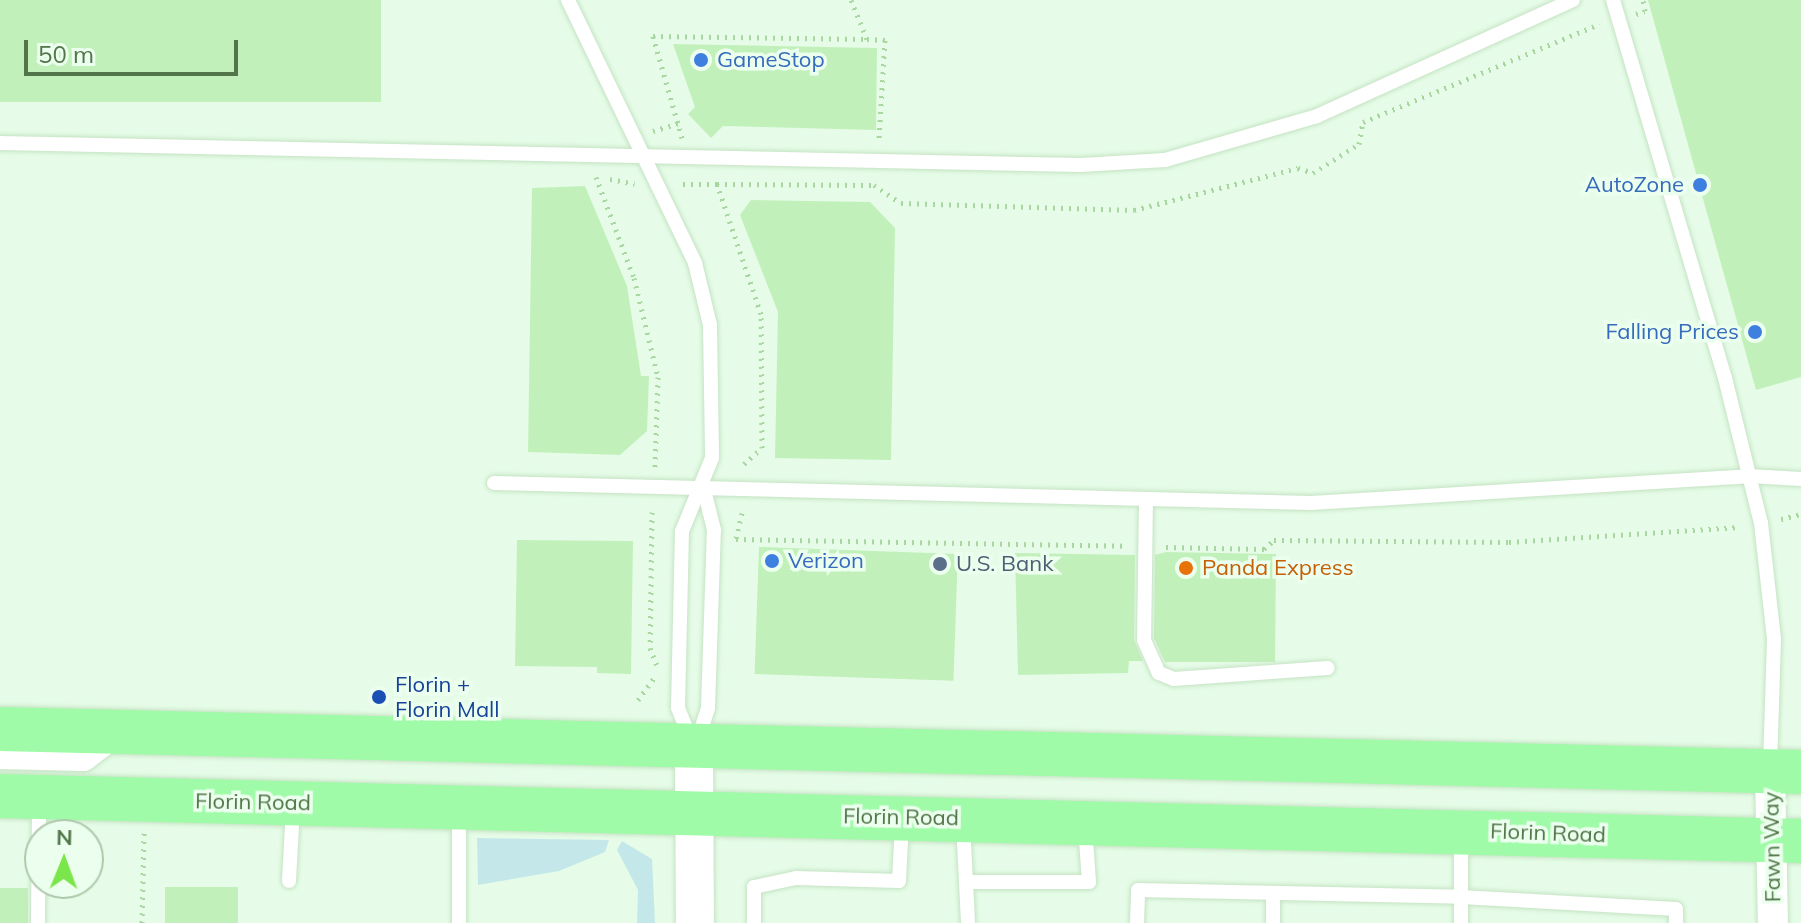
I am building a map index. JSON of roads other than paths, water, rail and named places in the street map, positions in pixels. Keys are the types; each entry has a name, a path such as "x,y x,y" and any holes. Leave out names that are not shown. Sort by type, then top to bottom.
{"main road":[{"path":"0,729 694,750 1786,772"},
{"name":"Florin Road","path":"20,796 96,804 293,803 1462,830 1786,841"}],"street":[{"path":"0,754 83,756 115,732"},
{"path":"694,750 695,923"},
{"name":"Fawn Way","path":"1773,923 1786,841 1786,772"}],"lane":[{"path":"568,0 639,155 695,263 710,325 712,458 704,490 682,531 678,708 694,750"},
{"path":"0,143 1081,165 1165,160 1317,116 1573,0"},
{"path":"1613,0 1761,523 1786,772"},
{"path":"494,483 1311,503 1749,476 1801,479"},
{"path":"694,750 708,708 714,530 704,490"},
{"path":"1146,500 1144,640 1159,673 1174,679 1328,668"},
{"path":"20,796 38,923"},
{"path":"289,881 293,803"},
{"path":"459,923 460,807"},
{"path":"754,923 754,887 796,878 899,881 902,817"},
{"path":"963,819 968,923"},
{"path":"966,882 1089,882 1084,821"},
{"path":"1461,923 1462,830"},
{"path":"1137,923 1138,890 1461,897 1676,909 1676,923"},
{"path":"1273,893 1273,923"}],"place":[{"name":"GameStop","path":"701,60"},
{"name":"AutoZone","path":"1700,185"},
{"name":"Falling Prices","path":"1755,332"},
{"name":"Verizon","path":"772,561"},
{"name":"U.S. Bank","path":"940,564"},
{"name":"Panda Express","path":"1186,568"},
{"name":"Florin + Florin Mall","path":"379,697"}]}
